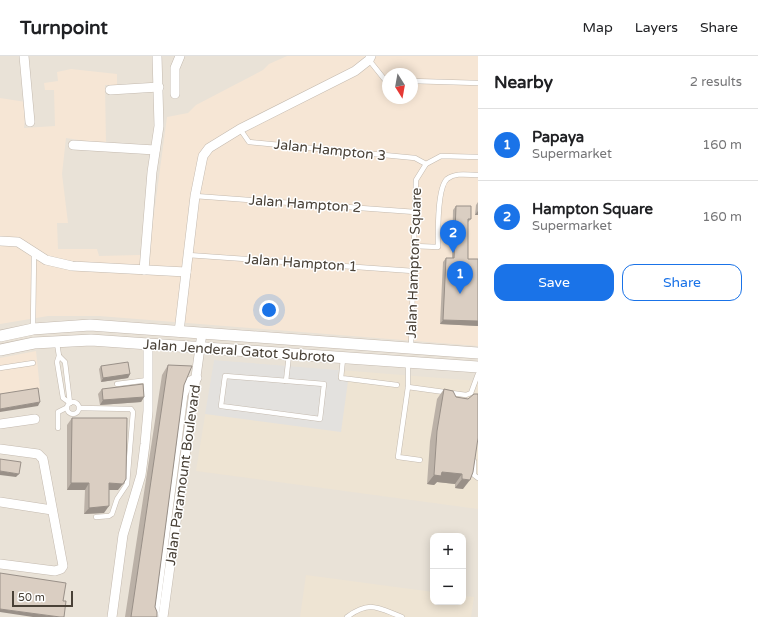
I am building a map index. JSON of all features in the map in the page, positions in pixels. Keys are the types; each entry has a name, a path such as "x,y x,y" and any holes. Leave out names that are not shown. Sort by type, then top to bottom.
{"street":[{"path":"24,56 30,122"},
{"path":"144,270 155,150 159,126 157,56"},
{"path":"175,94 176,68 180,56"},
{"path":"179,332 195,196 203,156 209,148 240,129 355,71 370,58"},
{"path":"110,90 159,87"},
{"path":"73,145 155,150"},
{"path":"0,241 18,242 46,260 72,266 186,272"},
{"name":"Jalan Jenderal Gatot Subroto","path":"0,336 33,328 90,325 478,353"},
{"name":"Jalan Paramount Boulevard","path":"163,617 202,333"},
{"name":"Jalan Jenderal Gatot Subroto","path":"0,350 34,343 91,340 289,356 478,368"},
{"path":"112,617 123,535 141,475 146,431 148,345"},
{"path":"154,617 183,395 185,386 197,378"},
{"path":"0,424 35,419"},
{"path":"0,449 38,454 43,459 63,566 61,569 55,571 0,564"},
{"path":"0,502 52,510"}],"lane":[{"path":"370,58 382,76"},
{"path":"418,81 478,83"},
{"name":"Jalan Hampton 3","path":"240,129 249,142 415,158 426,164"},
{"path":"426,164 441,156 478,158"},
{"name":"Jalan Hampton Square","path":"411,348 416,180 426,164"},
{"path":"414,246 438,247 441,188 447,179 457,174 478,175"},
{"name":"Jalan Hampton 2","path":"195,196 415,212"},
{"path":"33,328 34,252"},
{"name":"Jalan Hampton 1","path":"188,255 413,271"},
{"path":"57,341 59,356 57,362 63,398 70,403 75,402 79,408"},
{"path":"58,428 58,412 66,408 70,403 65,362 59,356"},
{"path":"286,381 289,356"},
{"path":"343,359 341,378 397,385"},
{"path":"0,368 33,363"},
{"path":"408,363 408,387 398,457 420,460"},
{"path":"408,387 466,395 471,393 478,374"},
{"path":"225,376 286,381 324,384 320,419 221,406 225,376"},
{"path":"117,384 148,380"},
{"path":"79,408 118,407 131,408 132,412 127,484 117,499 112,514 109,516 96,517"},
{"path":"66,408 69,414 72,414 78,412 79,408"},
{"path":"474,458 474,475 478,478"},
{"path":"347,617 358,610 371,606 402,617"}],"shaded area":[{"path":"0,56 478,56 478,617 0,617"},
{"path":"287,56 478,56 478,346 99,316 48,316 0,324 0,98 26,102 24,128 55,126 54,90 45,90 44,83 58,81 57,72 71,69 117,74 117,85 105,85 106,144 66,138 62,174 68,223 57,223 58,249 97,249 99,256 140,255 148,258 167,117 188,113 196,105 263,70 269,64"},
{"path":"36,351 40,389 0,395 0,358"},
{"path":"214,360 478,381 478,509 196,471"},
{"path":"214,360 339,370 338,379 348,381 341,432 205,414"},
{"path":"306,575 430,592 430,605 466,605 466,596 474,597 471,617 300,617"}],"building":[{"path":"456,206 471,206 471,219 468,219 468,259 478,259 478,321 443,320 446,258 454,258"},
{"path":"128,362 130,374 103,378 101,366"},
{"path":"168,365 192,366 184,385 155,607 157,617 131,617"},
{"path":"143,384 144,397 103,400 102,389"},
{"path":"38,388 40,402 0,409 0,394"},
{"path":"444,389 453,391 456,397 468,399 474,394 478,394 478,438 473,472 470,480 462,479 462,474 442,472 441,476 434,475 437,431"},
{"path":"72,418 127,418 126,479 123,484 109,483 109,506 89,508 89,483 71,483"},
{"path":"0,459 21,462 19,474 0,471"},
{"path":"0,573 66,583 63,601 66,601 64,617 0,609"}],"place":[{"name":"Hampton Square","path":"453,253"},
{"name":"Papaya","path":"460,294"}]}
